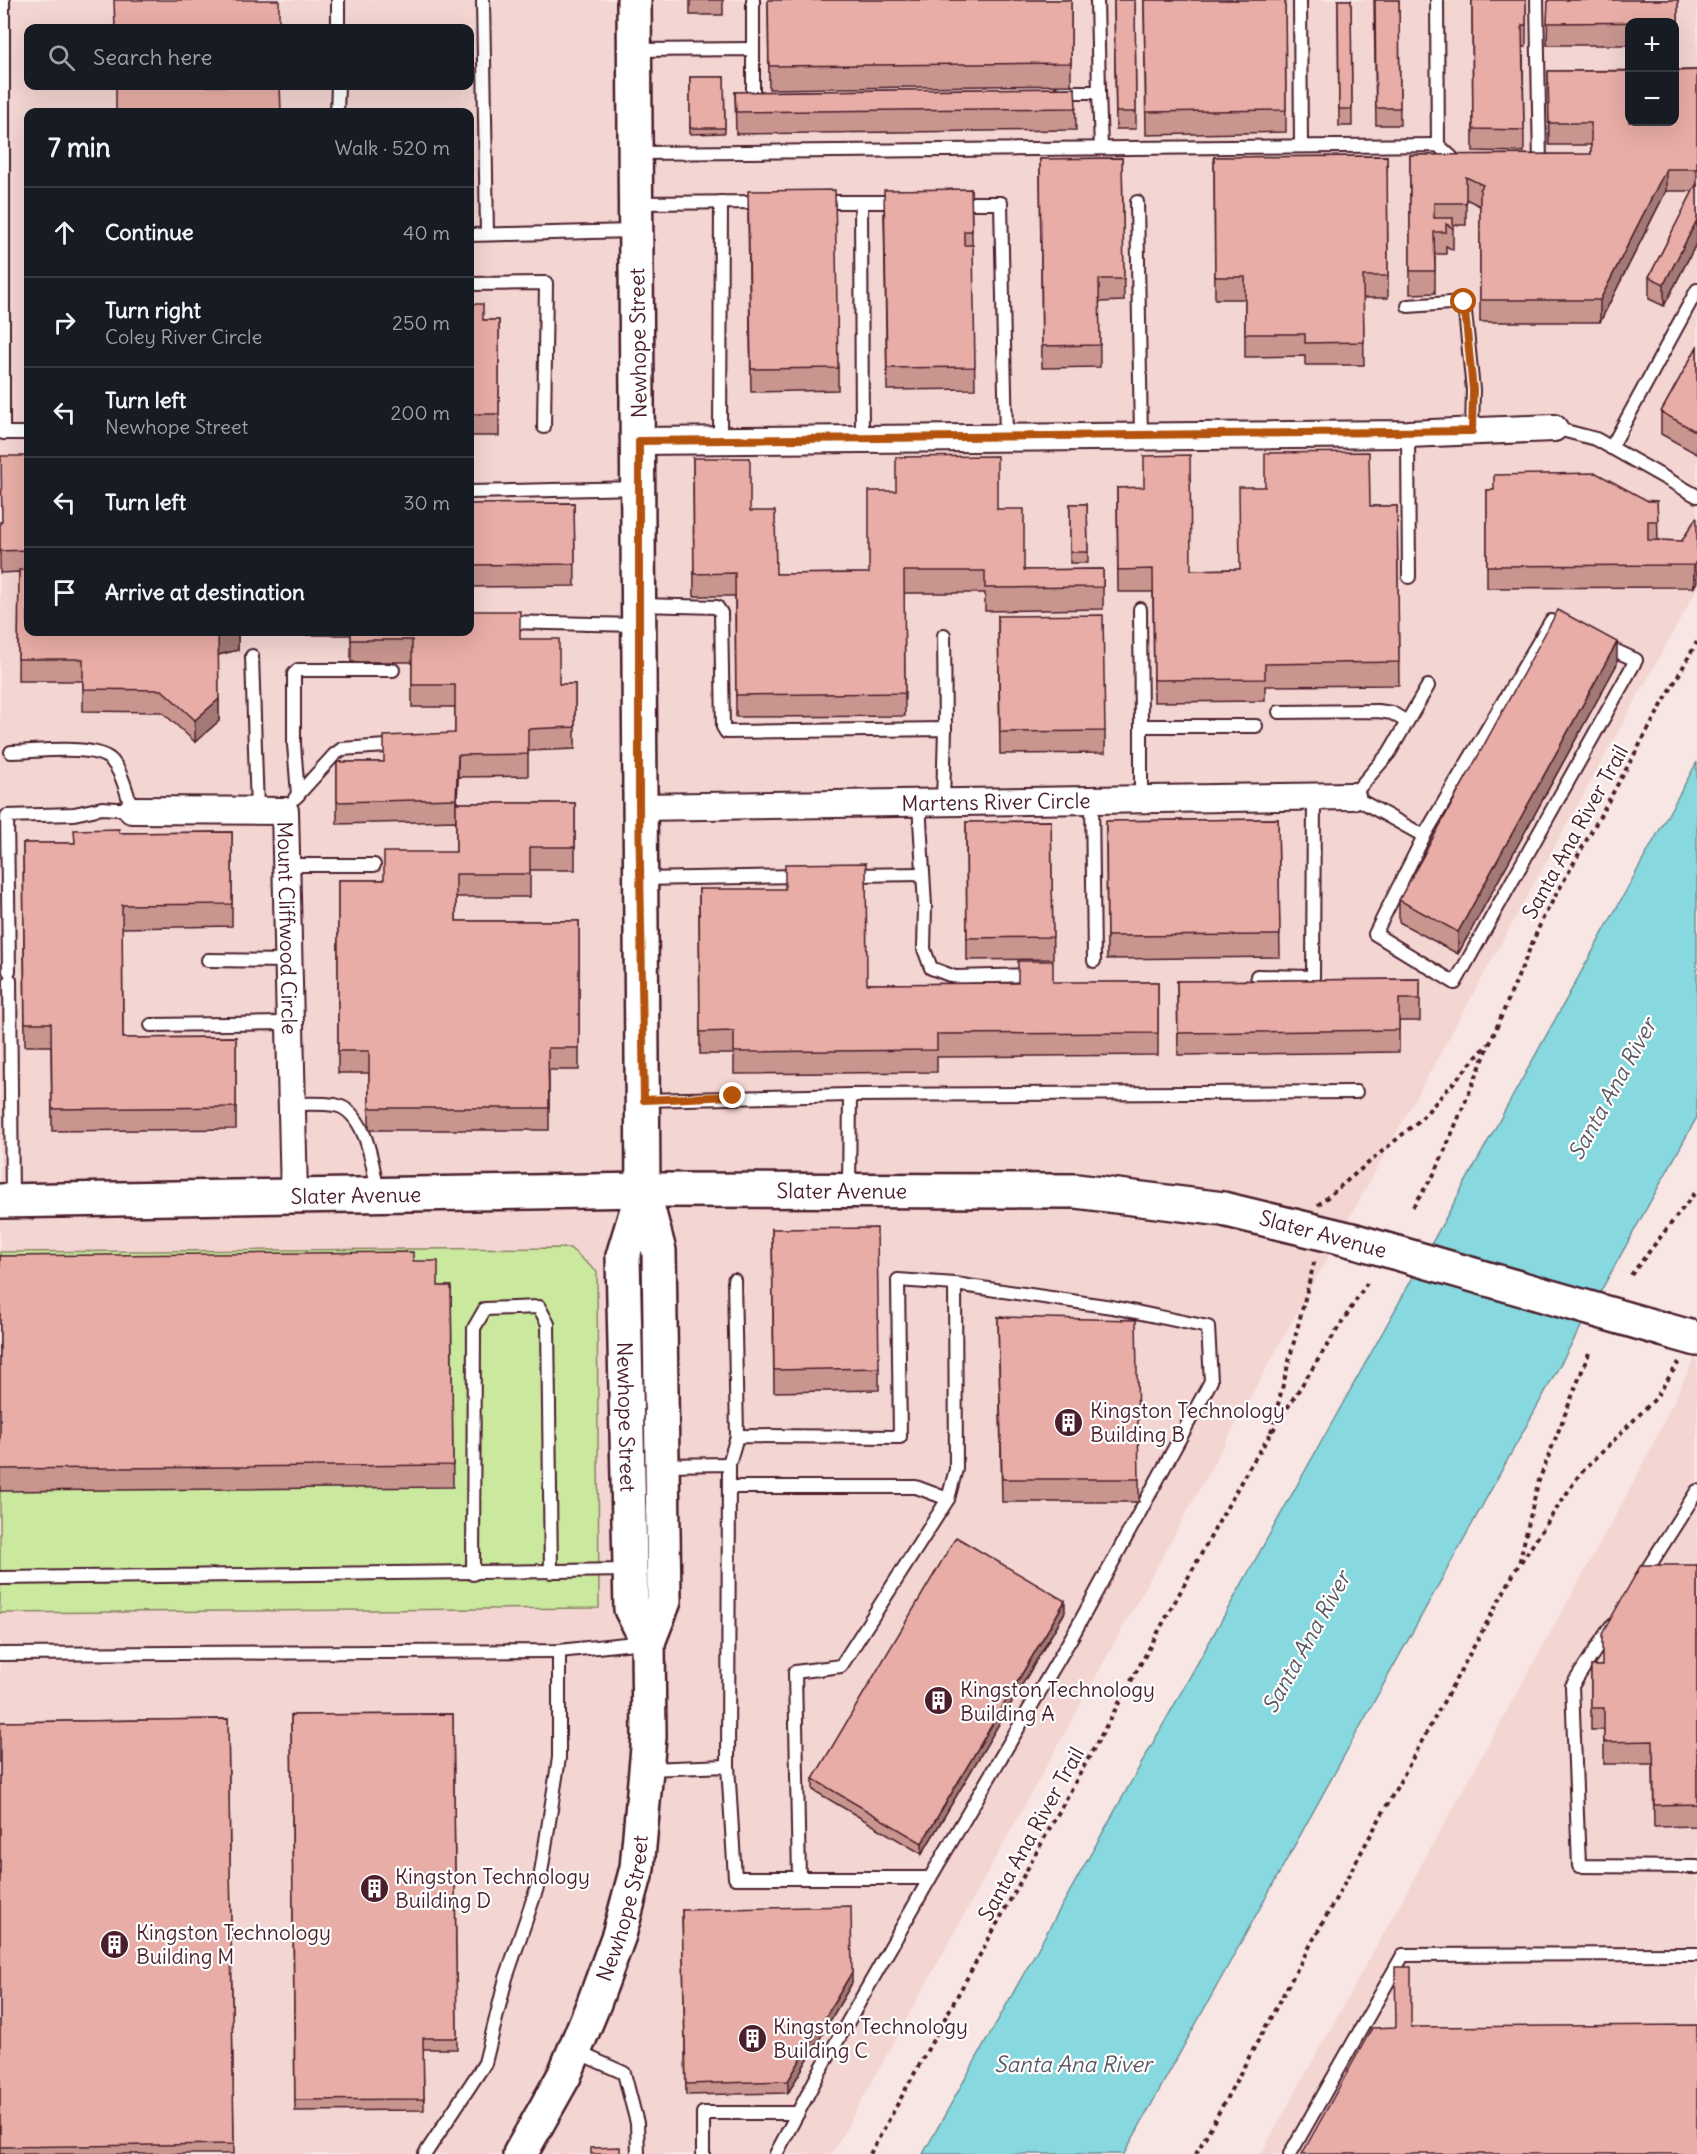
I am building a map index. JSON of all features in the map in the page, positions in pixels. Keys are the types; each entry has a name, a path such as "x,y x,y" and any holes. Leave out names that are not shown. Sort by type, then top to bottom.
{"street":[{"name":"Newhope Street","path":"520,2154 564,2076 620,1935 638,1868 649,1737 648,1642 664,1601 659,1251 643,1190 634,0"},
{"path":"639,441 1408,434 1554,428"},
{"name":"Martens River Circle","path":"639,807 1352,796"},
{"name":"Mount Cliffwood Circle","path":"132,810 257,810 291,803 286,865 294,1197"},
{"name":"Newhope Street","path":"643,1190 622,1256 631,1610 648,1642"},
{"name":"Slater Avenue","path":"6,1201 643,1190 1076,1191 1223,1209 1323,1232 1686,1336"}],"lane":[{"path":"3,0 3,434 24,434"},
{"path":"338,0 338,24"},
{"path":"483,0 487,234"},
{"path":"753,0 753,99 777,98"},
{"path":"1097,0 1101,148"},
{"path":"1300,0 1301,146"},
{"path":"1437,0 1438,145"},
{"path":"1517,165 1540,165 1544,79 1537,0"},
{"path":"634,50 753,49"},
{"path":"337,108 338,90"},
{"path":"1052,93 1100,92"},
{"path":"636,153 1438,145 1460,166 1472,165"},
{"path":"474,235 636,217 722,202 780,202"},
{"path":"720,440 722,202"},
{"path":"803,202 908,202"},
{"path":"861,202 862,439"},
{"path":"1137,202 1141,437"},
{"path":"943,203 1001,203 1006,438"},
{"path":"474,284 546,283 544,427"},
{"path":"1611,448 1697,290"},
{"path":"1408,306 1464,302 1473,390 1472,431"},
{"path":"1554,428 1596,439 1697,496"},
{"path":"1408,434 1410,577"},
{"path":"474,492 639,488"},
{"path":"492,621 639,615 717,607 721,613 723,727 726,732 945,729"},
{"path":"1140,609 1141,800"},
{"path":"1573,631 1551,621 1424,836 1375,934 1455,983 1636,660 1594,641"},
{"path":"944,635 945,729 931,803 923,874 924,950 931,968 955,977 1033,975"},
{"path":"252,656 257,810"},
{"path":"291,803 294,674 298,670 393,670"},
{"path":"1424,836 1352,796 1389,753 1428,686"},
{"path":"1279,712 1378,711 1392,713 1407,722"},
{"path":"1141,726 1256,726"},
{"path":"291,803 342,749 415,744"},
{"path":"6,1201 9,975 7,816 74,814 102,808 132,810 119,772 105,755 88,751 11,752"},
{"path":"1257,976 1313,977 1314,797"},
{"path":"1092,800 1094,961"},
{"path":"286,865 374,865"},
{"path":"840,875 923,874"},
{"path":"640,879 817,876"},
{"path":"208,960 288,962"},
{"path":"151,1025 290,1023"},
{"path":"644,1100 850,1095 1356,1092"},
{"path":"849,1190 850,1095"},
{"path":"292,1104 337,1106 348,1112 361,1130 369,1147 379,1196"},
{"path":"734,1280 737,1436 729,1464 728,1766 735,1878 930,1878"},
{"path":"737,1436 900,1437 898,1280 955,1284 1112,1307 1208,1327 1211,1381 1074,1633 930,1878 776,2154"},
{"path":"799,1878 795,1672 842,1666 948,1499 956,1469 955,1284"},
{"path":"473,1574 474,1328 485,1309 539,1307 548,1324 551,1572"},
{"path":"661,1465 729,1464"},
{"path":"729,1487 916,1487 948,1499"},
{"path":"1635,1588 1697,1491"},
{"path":"0,1578 473,1574 630,1570"},
{"path":"1616,1618 1572,1686 1579,1866 1697,1867"},
{"path":"0,1654 559,1651 648,1642"},
{"path":"425,2154 484,2063 506,1978 540,1880 560,1758 559,1651"},
{"path":"646,1769 728,1766"},
{"path":"1290,2154 1403,1955 1697,1954"},
{"path":"574,2051 624,2073 638,2123 638,2154"},
{"path":"703,2154 703,2113 798,2113"}],"path":[{"name":"Santa Ana River Trail","path":"1413,1208 1436,1171 1542,920 1697,642"},
{"name":"Santa Ana River Trail","path":"1270,1435 1323,1232 1491,1041"},
{"path":"1631,1275 1697,1190"},
{"name":"Santa Ana River Trail","path":"870,2154 1246,1471 1367,1283"},
{"path":"1196,2154 1519,1564 1579,1475 1655,1399 1686,1336"},
{"path":"1519,1564 1538,1483 1590,1353"}],"shaded area":[{"path":"0,0 1697,0 1697,589 832,2154 0,2154"},
{"path":"1697,1353 1697,2154 1261,2154 1640,1471"}],"green space":[{"path":"570,1248 597,1272 599,1608 0,1613 0,1252"}],"water":[{"name":"Santa Ana River","path":"1697,762 1697,1117 1124,2154 923,2154 1385,1328"}],"building":[{"path":"114,0 279,0 279,24 115,24"},
{"path":"768,0 1071,0 1071,63 769,66"},
{"path":"1114,0 1135,0 1136,112 1116,112"},
{"path":"1144,0 1285,0 1286,110 1146,112"},
{"path":"1338,0 1351,0 1352,109 1339,109"},
{"path":"1375,0 1399,0 1400,108 1376,108"},
{"path":"1472,0 1526,0 1526,25 1522,25 1524,130 1473,129"},
{"path":"1548,0 1678,0 1678,18 1625,18 1625,22 1547,23"},
{"path":"1697,70 1697,169 1666,169 1600,300 1480,300 1480,190 1483,185 1466,177 1466,203 1434,203 1434,218 1453,218 1453,228 1446,224 1446,232 1434,232 1435,271 1410,271 1410,155 1591,154 1591,123 1549,123 1548,71 1625,71 1625,126 1679,126 1679,71"},
{"path":"690,77 724,77 725,128 690,128"},
{"path":"1075,88 1076,108 736,112 735,92"},
{"path":"116,90 280,90 281,108 116,108"},
{"path":"1387,156 1388,276 1363,276 1364,342 1305,343 1305,334 1245,334 1245,277 1215,277 1214,157"},
{"path":"1122,158 1124,279 1099,279 1100,345 1042,346 1040,159"},
{"path":"1697,183 1697,220 1664,284 1649,277"},
{"path":"971,189 972,231 964,231 964,245 973,245 975,367 887,368 884,190"},
{"path":"835,190 838,368 751,369 748,191"},
{"path":"474,304 483,304 483,320 499,320 499,414 474,414"},
{"path":"1697,347 1697,432 1661,412"},
{"path":"1369,452 1370,506 1397,506 1399,662 1265,664 1265,679 1154,680 1153,569 1118,570 1117,488 1144,487 1144,456 1190,455 1191,570 1240,569 1239,487 1265,487 1265,453"},
{"path":"1,456 24,456 24,550 0,551 0,522 2,522"},
{"path":"997,456 997,509 1024,509 1024,570 1103,569 1103,587 985,588 985,571 904,571 905,693 736,695 735,573 694,574 693,458 750,458 750,511 775,511 776,574 869,573 869,491 896,491 896,457"},
{"path":"1596,473 1648,501 1657,501 1658,521 1648,521 1648,540 1682,541 1696,518 1697,560 1694,565 1487,566 1487,490 1494,490 1494,475"},
{"path":"574,503 575,564 474,565 474,504"},
{"path":"1070,504 1087,504 1088,552 1070,552"},
{"path":"19,570 24,570 24,636 218,636 219,699 195,720 162,690 83,689 83,659 18,659"},
{"path":"1558,610 1617,642 1458,932 1399,900"},
{"path":"474,611 520,611 520,639 559,639 559,684 575,684 575,727 528,729 528,754 458,755 456,799 337,802 337,762 384,762 384,736 455,733 455,685 412,685 412,640 351,640 351,636 474,636"},
{"path":"1103,615 1105,731 1000,732 998,616"},
{"path":"456,803 575,803 575,847 530,847 530,874 456,874 456,921 579,921 579,1048 548,1048 549,1108 369,1108 369,1051 338,1051 338,880 384,880 384,852 456,852"},
{"path":"1278,819 1280,935 1107,936 1106,821"},
{"path":"1051,821 1053,937 967,938 966,822"},
{"path":"119,829 119,833 232,832 232,904 122,905 123,1038 236,1037 236,1107 52,1109 51,1023 25,1023 23,843 75,843 74,830"},
{"path":"866,863 867,984 1018,983 1018,961 1053,961 1053,982 1158,982 1158,1033 937,1034 937,1050 734,1052 734,1031 700,1032 699,889 785,889 785,864"},
{"path":"1420,979 1420,999 1399,999 1399,1030 1178,1033 1177,981"},
{"path":"877,1228 879,1368 774,1370 772,1229"},
{"path":"413,1252 413,1261 438,1261 438,1286 451,1286 453,1465 0,1469 0,1256"},
{"name":"Kingston Technology Building B","path":"998,1317 1136,1320 1139,1479 1002,1479"},
{"name":"Kingston Technology Building A","path":"956,1537 1065,1601 922,1843 813,1779"},
{"path":"1641,1565 1697,1565 1697,1804 1654,1805 1653,1741 1604,1742 1604,1708 1591,1708 1591,1666 1602,1666 1602,1634"},
{"name":"Kingston Technology Building D","path":"453,1714 457,2038 423,2038 424,2099 295,2100 291,1715"},
{"name":"Kingston Technology Building M","path":"228,1719 234,2144 0,2147 0,1722"},
{"name":"Kingston Technology Building C","path":"851,1906 852,1972 788,2081 686,2084 682,1910"},
{"path":"1395,1967 1411,1967 1411,2027 1697,2025 1697,2154 1302,2154 1372,2028 1396,2027"},
{"path":"620,2147 620,2154 591,2154 591,2148"}],"place":[{"name":"Kingston Technology Building B","path":"1069,1422"},
{"name":"Kingston Technology Building A","path":"939,1701"},
{"name":"Kingston Technology Building D","path":"374,1888"},
{"name":"Kingston Technology Building M","path":"115,1944"},
{"name":"Kingston Technology Building C","path":"752,2038"}],"route":[{"path":"733,1096 644,1100 639,807 639,441 1408,434 1472,431 1473,390 1464,302"}]}
